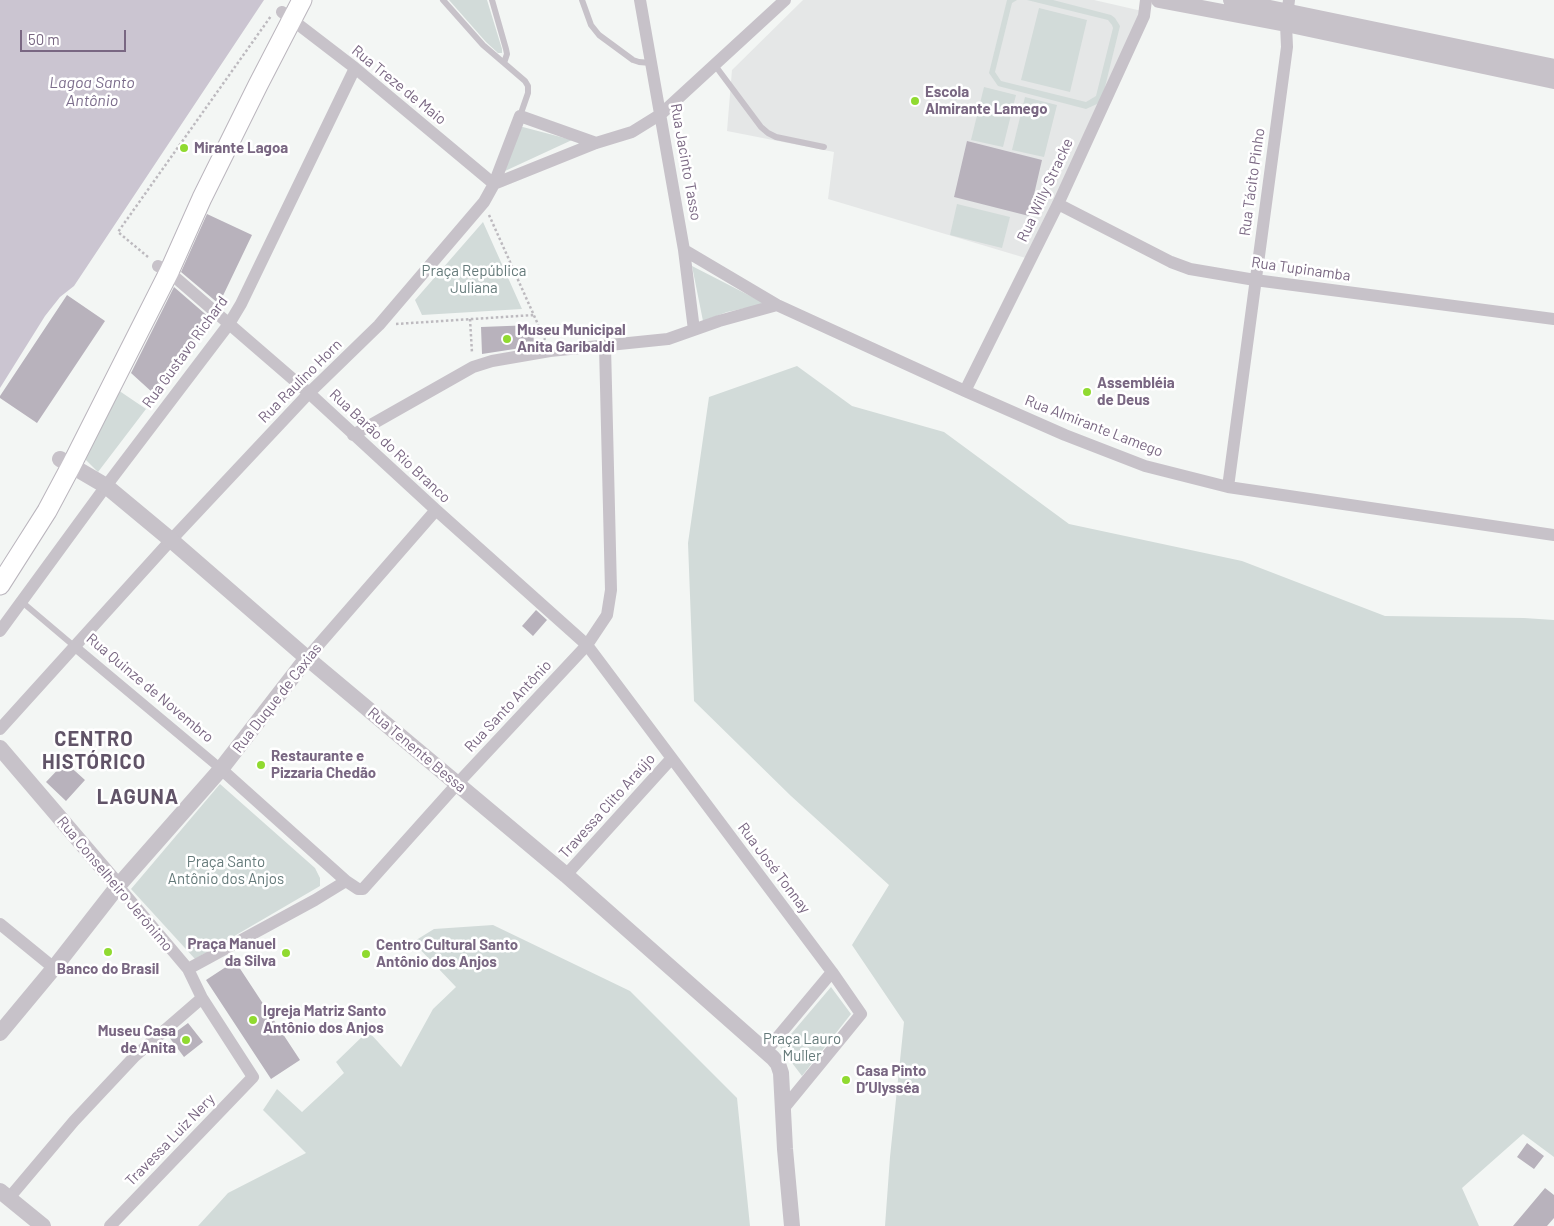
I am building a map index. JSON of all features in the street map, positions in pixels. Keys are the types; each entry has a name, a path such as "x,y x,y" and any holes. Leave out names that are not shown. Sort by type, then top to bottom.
{"main road":[{"path":"0,562 66,462 164,269 287,10 302,0"},
{"path":"0,585 47,511 66,462"}],"street":[{"name":"Rua Jacinto Tasso","path":"640,0 684,250 694,330"},
{"path":"494,184 596,143 632,132 661,114 785,0"},
{"name":"Rua Willy Stracke","path":"965,391 1058,204 1144,16 1146,0"},
{"path":"1159,0 1287,12"},
{"path":"1231,0 1451,51 1554,81"},
{"name":"Rua Treze de Maio","path":"287,10 494,184"},
{"name":"Rua Tácito Pinho","path":"1228,487 1287,47 1287,12"},
{"path":"1451,51 1554,67"},
{"name":"Rua Gustavo Richard","path":"0,630 229,324 245,295 355,68"},
{"path":"520,116 596,143"},
{"name":"Rua Raulino Horn","path":"0,729 170,540 309,393 379,325 484,202 494,184 520,116"},
{"name":"Rua Tupinamba","path":"1058,204 1172,262 1190,269 1256,280 1554,319"},
{"name":"Rua Almirante Lamego","path":"684,250 777,305 1065,435 1145,466 1228,487 1554,535"},
{"name":"Rua Barão do Rio Branco","path":"164,269 309,393 353,435 587,645"},
{"path":"353,435 473,367 492,361 550,351 668,339 719,321 777,305"},
{"name":"Rua Santo Antônio","path":"346,881 358,889 368,886 458,783 587,645 607,615 611,590 605,346"},
{"name":"Rua Tenente Bessa","path":"66,462 106,486 307,658 566,875 766,1051 778,1064 780,1072 792,1226"},
{"name":"Rua Duque de Caxias","path":"0,1033 118,886 221,769 307,658 436,510"},
{"name":"Rua José Tonnay","path":"587,645 832,972 861,1014 784,1108"},
{"name":"Rua Quinze de Novembro","path":"74,646 221,769 346,881"},
{"name":"Rua Conselheiro Jerônimo","path":"0,748 188,970 202,998 253,1077"},
{"name":"Travessa Clito Araújo","path":"566,875 671,759"},
{"path":"188,970 346,881"},
{"path":"0,924 54,968"},
{"path":"766,1051 832,972"},
{"path":"43,1226 4,1195 135,1056 202,998"},
{"name":"Travessa Luiz Nery","path":"110,1226 253,1077"}],"lane":[{"path":"443,0 483,45 525,81 528,86 528,92 520,116"},
{"path":"492,0 507,54 504,64"},
{"path":"582,0 591,25 599,35 633,60 651,63"},
{"path":"714,64 768,133 776,137 824,147"},
{"name":"Rua Quinze de Novembro","path":"22,602 74,646"}],"path":[{"path":"164,269 118,232 270,17 287,10"},
{"path":"484,202 550,351"},
{"path":"379,325 534,315"},
{"path":"470,319 473,367"}],"shaded area":[{"name":"Escola Almirante Lamego","path":"803,0 1094,0 1142,11 1029,259 828,199 834,152 727,131 732,70"}],"green space":[{"path":"449,0 487,0 502,53 498,53 486,42"},
{"path":"1007,0 1017,0 1012,3 995,72 1001,81 1086,102 1096,96 1113,28 1112,25 1108,20 1027,0 1053,0 1111,15 1115,18 1120,26 1102,99 1097,104 1086,109 998,86 989,73"},
{"path":"1039,8 1087,20 1070,92 1021,80"},
{"path":"984,87 1016,95 1003,147 971,140"},
{"path":"1025,97 1057,105 1044,157 1012,150"},
{"path":"519,126 572,140 505,171"},
{"path":"957,204 1010,217 1002,248 950,235"},
{"name":"Praça República Juliana","path":"483,222 522,309 422,315 415,300"},
{"path":"692,266 764,303 727,312 703,321"},
{"path":"797,366 852,406 944,432 1069,524 1242,561 1385,616 1554,620 1554,1157 1523,1134 1462,1188 1479,1226 885,1226 904,1022 852,945 889,885 791,796 694,701 688,543 709,397"},
{"path":"118,390 146,409 98,472 83,457"},
{"name":"Praça Santo Antônio dos Anjos","path":"220,784 315,868 320,878 320,886 195,959 131,889"},
{"path":"493,925 630,991 737,1098 750,1226 198,1226 228,1193 306,1153 263,1110 277,1089 302,1112 344,1073 336,1062 368,1031 401,1067 433,1009 456,987 413,942 434,929"},
{"name":"Praça Lauro Muller","path":"831,987 851,1014 802,1076 780,1047"}],"water":[{"name":"Lagoa Santo Antônio","path":"0,0 264,0 74,286 60,297 45,316 0,388"}],"building":[{"path":"967,141 1042,160 1029,216 954,197"},
{"path":"207,214 252,235 219,304 181,272"},
{"path":"174,287 211,319 153,393 131,373"},
{"path":"67,295 105,321 37,423 0,398 0,396"},
{"name":"Museu Municipal Anita Garibaldi","path":"533,325 534,346 482,354 481,327"},
{"path":"536,610 547,620 533,636 522,626"},
{"path":"65,762 85,780 66,801 46,782"},
{"name":"Igreja Matriz Santo Antônio dos Anjos","path":"235,961 300,1060 271,1079 206,980"},
{"name":"Museu Casa de Anita","path":"188,1023 203,1042 184,1057 169,1037"},
{"path":"1527,1143 1544,1156 1534,1169 1517,1157"},
{"path":"1545,1188 1554,1195 1554,1218 1547,1226 1513,1226"}],"place":[{"name":"Escola Almirante Lamego","path":"915,101"},
{"name":"Mirante Lagoa","path":"184,148"},
{"name":"Museu Municipal Anita Garibaldi","path":"507,339"},
{"name":"Assembléia de Deus","path":"1087,392"},
{"name":"Restaurante e Pizzaria Chedão","path":"261,765"},
{"name":"Banco do Brasil","path":"108,952"},
{"name":"Praça Manuel da Silva","path":"286,953"},
{"name":"Centro Cultural Santo Antônio dos Anjos","path":"366,954"},
{"name":"Igreja Matriz Santo Antônio dos Anjos","path":"253,1020"},
{"name":"Museu Casa de Anita","path":"186,1040"},
{"name":"Casa Pinto D’Ulysséa","path":"846,1080"}],"district":[{"name":"CENTRO HISTÓRICO","path":"94,750"},
{"name":"LAGUNA","path":"138,797"}]}
